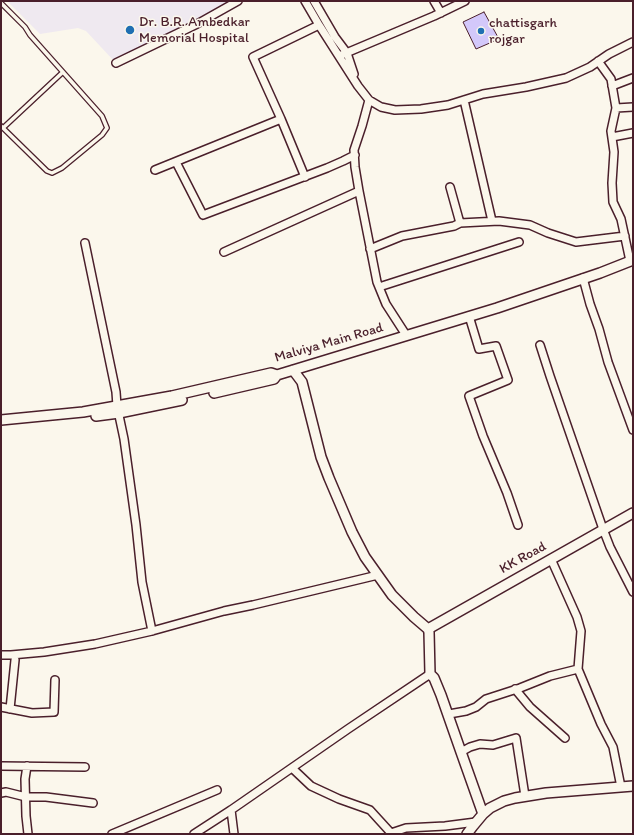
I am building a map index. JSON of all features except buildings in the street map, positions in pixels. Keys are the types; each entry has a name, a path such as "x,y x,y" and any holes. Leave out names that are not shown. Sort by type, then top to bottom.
{"street":[{"path":"116,63 197,24 238,1"},
{"path":"305,1 358,86 369,100 381,107 395,110 421,109 448,105 483,94 566,78 590,67 633,42"},
{"path":"314,1 331,31 347,54 358,86"},
{"path":"434,1 440,13"},
{"path":"339,56 347,54 465,1"},
{"path":"305,177 282,119 253,57 319,25"},
{"path":"598,61 610,79 616,108 611,131 614,152 612,183 613,202 621,219 632,260"},
{"path":"612,86 633,78"},
{"path":"369,100 354,150 355,167 377,282 386,304 406,336"},
{"path":"464,100 492,221"},
{"path":"616,108 633,107"},
{"path":"154,170 282,119"},
{"path":"612,137 633,133"},
{"path":"176,162 203,215 305,177 355,155"},
{"path":"450,187 460,223"},
{"path":"224,252 359,192"},
{"path":"370,249 402,236 454,226 460,223 492,221 530,225 548,233 576,242 625,236"},
{"path":"379,287 518,242"},
{"path":"85,243 116,392 136,525 142,582 152,631"},
{"name":"Malviya Main Road","path":"118,409 170,403 226,387 274,379 277,375 497,308 632,260"},
{"path":"583,278 608,362 633,430"},
{"path":"469,316 479,349 496,346 508,380 469,396 518,525"},
{"path":"540,345 603,529 610,547 633,592"},
{"path":"294,370 302,382 321,457 352,532 365,557 392,595 428,628 430,674 434,678 449,714 483,814"},
{"path":"1,420 118,409"},
{"path":"1,426 56,421 118,409"},
{"name":"KK Road","path":"428,628 633,513"},
{"path":"551,559 574,610 581,631 578,670 601,724 613,747 621,787"},
{"path":"1,655 44,652 95,644 152,631 224,611 378,575"},
{"path":"10,709 15,660"},
{"path":"449,714 466,711 476,707 486,699 550,676 578,670"},
{"path":"194,834 430,674"},
{"path":"1,707 32,713 54,712 55,680"},
{"path":"515,689 530,707 565,738"},
{"path":"461,752 480,744 493,744 516,738 525,796"},
{"path":"1,766 85,767"},
{"path":"27,766 25,778 28,834"},
{"path":"292,768 311,786 339,799 370,810 390,834 406,828 445,826 476,822"},
{"path":"467,834 483,814 490,808 504,801 546,793 633,786"},
{"path":"112,834 217,790"},
{"path":"1,793 6,792 26,797 46,797 93,802"},
{"path":"231,810 234,834"}],"lane":[{"path":"1,3 25,27 30,35 63,72 102,116 107,128 102,135 62,168 52,173 47,171 2,127 63,72"}],"shaded area":[{"name":"Dr. B.R. Ambedkar Memorial Hospital","path":"7,1 234,1 114,61 86,31 78,28 40,34"}],"place":[{"name":"Dr. B.R. Ambedkar Memorial Hospital","path":"130,30"},
{"name":"chattisgarh rojgar","path":"481,31"}]}
